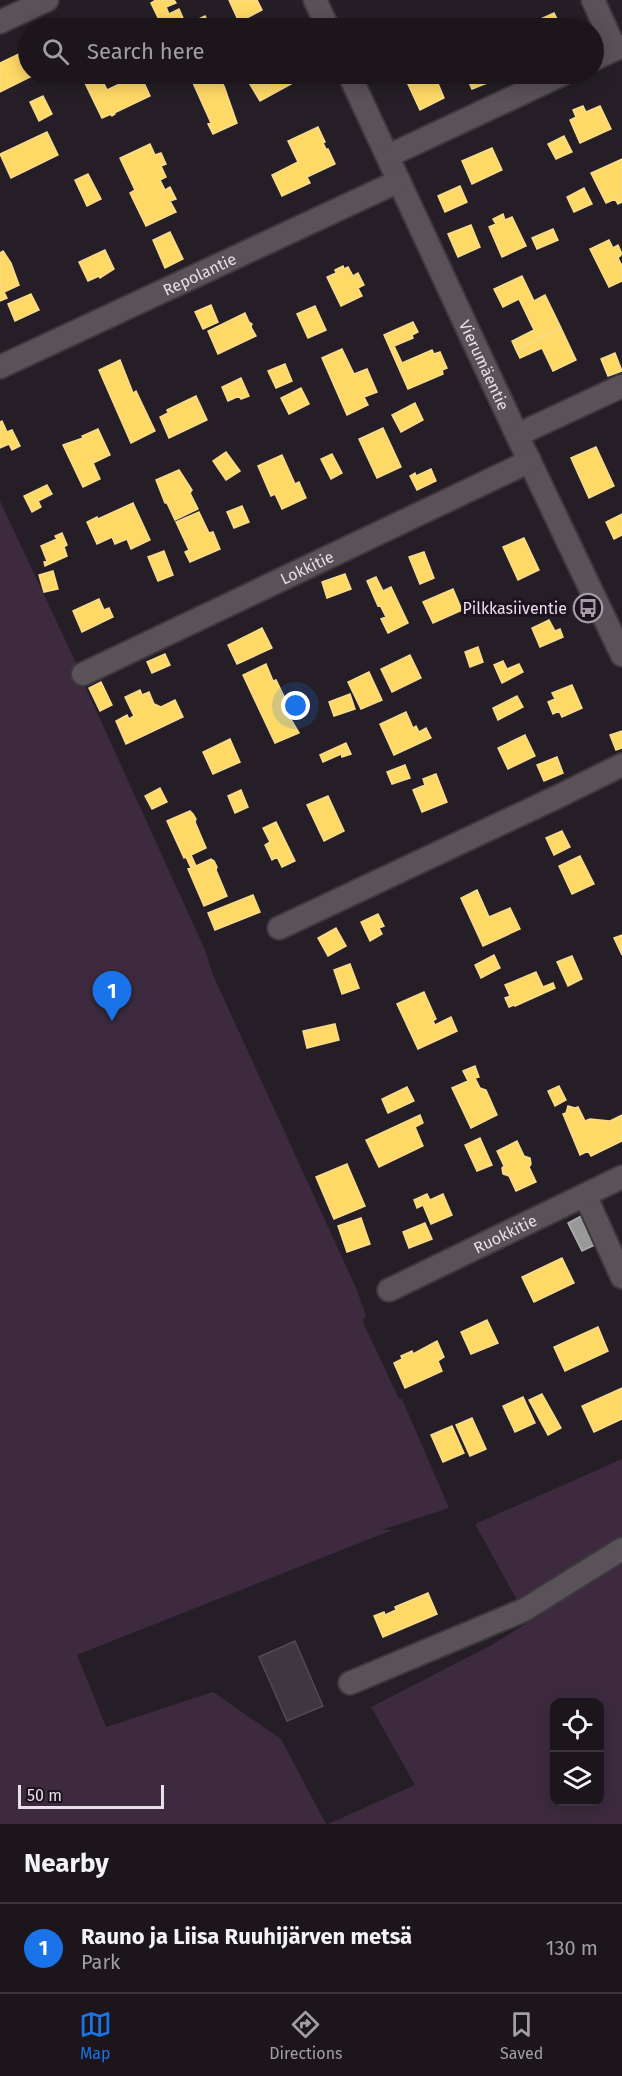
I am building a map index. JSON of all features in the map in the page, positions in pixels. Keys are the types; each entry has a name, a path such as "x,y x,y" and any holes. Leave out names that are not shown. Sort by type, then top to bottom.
{"street":[{"path":"0,22 47,0"},
{"path":"315,0 323,18"},
{"path":"593,0 603,18"},
{"path":"604,20 619,47 604,54"},
{"name":"Vierumäentie","path":"354,84 622,655"},
{"path":"388,156 542,84"},
{"name":"Repolantie","path":"0,367 399,181"},
{"path":"517,435 622,386"},
{"name":"Lokkitie","path":"83,674 530,461"},
{"path":"279,928 622,765"},
{"name":"Ruokkitie","path":"389,1290 622,1177"},
{"path":"585,1195 622,1277"},
{"path":"350,1683 524,1610 622,1549"}],"shaded area":[{"path":"0,501 77,665 205,950 213,975 356,1288 366,1315 363,1322 399,1399 402,1399 449,1508 381,1530 392,1530 77,1655 106,1727 213,1692 281,1739 326,1824 0,1824"},
{"path":"622,1459 622,1539 518,1602 475,1524"},
{"path":"622,1563 622,1824 328,1824 415,1785 371,1707 490,1646"}],"building: Homes":[{"path":"156,0 174,0 176,3 166,7 169,14 179,9 183,18 158,18 151,3"},
{"path":"229,0 257,0 262,10 247,18 237,18"},
{"path":"554,13 556,18 543,18"},
{"path":"18,54 18,83 0,92 0,63"},
{"path":"85,84 104,84 107,90 120,84 145,84 150,96 112,116 111,114 102,118"},
{"path":"193,84 223,84 224,86 237,123 213,134 208,124 211,123"},
{"path":"250,84 291,84 260,101"},
{"path":"408,84 438,84 444,98 420,110"},
{"path":"470,84 484,84 472,89"},
{"path":"43,96 52,114 39,121 30,102"},
{"path":"583,106 586,112 600,106 611,129 580,143 570,120 576,117 573,110"},
{"path":"318,127 325,142 323,143 335,164 307,177 310,183 282,196 272,175 298,162 288,141"},
{"path":"47,132 58,155 11,178 0,154"},
{"path":"564,136 572,152 556,159 548,144"},
{"path":"150,144 155,155 161,153 166,164 161,166 166,177 160,180 165,190 170,187 176,199 170,201 176,212 146,226 130,193 135,190 120,158"},
{"path":"492,148 502,170 472,184 462,161"},
{"path":"622,159 622,202 618,204 615,199 606,203 591,173"},
{"path":"88,174 101,199 87,206 75,180"},
{"path":"460,186 467,202 445,212 438,196"},
{"path":"584,188 592,204 574,212 567,197"},
{"path":"503,214 505,220 512,217 526,246 502,257 489,227 496,224 493,219"},
{"path":"471,225 480,247 458,257 448,234"},
{"path":"553,229 558,240 537,249 532,238"},
{"path":"170,232 183,259 165,268 153,240"},
{"path":"609,240 613,248 618,245 622,254 618,258 622,266 622,281 609,287 590,249"},
{"path":"105,250 114,269 100,278 99,276 88,281 79,262"},
{"path":"3,251 11,263 19,285 4,292 7,298 0,301 0,253"},
{"path":"343,266 344,269 348,267 353,276 358,273 364,285 358,288 362,296 341,306 327,277 336,273 335,270"},
{"path":"522,276 534,301 545,295 561,328 516,350 512,341 534,330 519,299 503,307 494,289"},
{"path":"31,294 39,310 15,321 8,304"},
{"path":"211,305 218,322 203,329 195,312"},
{"path":"315,306 326,330 308,338 297,314"},
{"path":"245,313 256,336 218,354 208,331"},
{"path":"413,322 418,332 412,335 413,338 394,346 402,363 432,350 434,354 440,352 447,368 442,370 443,374 408,389 384,335"},
{"path":"561,328 576,360 553,371 542,348 520,358 516,350"},
{"path":"342,349 354,374 367,369 377,392 364,397 368,405 347,415 322,358"},
{"path":"615,353 622,371 608,376 601,359"},
{"path":"120,360 133,393 136,391 155,431 131,443 99,370"},
{"path":"285,364 292,381 276,388 268,371"},
{"path":"241,378 249,396 241,399 239,396 228,401 222,387"},
{"path":"301,388 309,404 289,414 281,398"},
{"path":"196,396 207,420 169,438 160,417 168,413 167,410"},
{"path":"415,403 423,420 401,432 392,415"},
{"path":"2,421 7,432 12,430 20,446 12,450 9,444 0,448 0,422"},
{"path":"383,428 401,467 377,478 359,439"},
{"path":"98,429 110,455 93,463 100,479 83,487 63,445 83,438 82,436"},
{"path":"596,447 614,486 589,498 571,458"},
{"path":"226,452 240,471 226,480 213,461"},
{"path":"332,454 342,473 331,479 321,459"},
{"path":"282,455 295,484 299,482 306,498 282,509 275,494 271,496 258,466"},
{"path":"431,469 436,481 417,490 410,476 415,473 416,476"},
{"path":"179,470 192,490 190,493 198,509 175,520 156,480"},
{"path":"47,485 52,494 38,501 41,507 32,512 24,496"},
{"path":"133,503 150,540 131,549 127,539 115,544 112,537 97,544 87,522"},
{"path":"242,506 249,522 234,528 227,512"},
{"path":"199,512 209,533 213,532 220,549 190,562 185,552 189,550 176,522"},
{"path":"622,514 622,535 614,539 606,522"},
{"path":"62,533 67,545 64,547 67,556 45,566 44,562 47,561 41,546 57,539 55,536"},
{"path":"524,538 539,570 518,580 503,547"},
{"path":"164,551 173,575 158,581 148,557"},
{"path":"424,552 434,578 420,584 409,557"},
{"path":"53,571 58,589 44,592 39,575"},
{"path":"345,574 351,589 327,598 322,582"},
{"path":"376,577 383,591 391,587 408,623 388,633 381,619 386,617 380,605 378,606 367,581"},
{"path":"453,589 462,610 433,623 423,602"},
{"path":"99,599 104,610 109,608 113,617 82,632 73,611"},
{"path":"549,620 555,631 560,629 563,637 540,647 532,628"},
{"path":"262,628 272,648 237,664 228,645"},
{"path":"478,647 483,662 470,667 465,652"},
{"path":"165,654 170,665 152,673 147,662"},
{"path":"410,655 421,678 392,692 381,669"},
{"path":"503,661 507,669 519,664 523,672 502,683 494,665"},
{"path":"266,664 293,715 289,716 299,733 275,743 243,675"},
{"path":"369,672 382,700 361,709 348,682"},
{"path":"101,682 112,705 100,711 89,688"},
{"path":"572,685 582,708 562,717 559,711 553,714 548,702 555,699 552,693"},
{"path":"140,690 142,695 149,692 154,704 161,707 175,700 183,717 126,744 116,721 127,715 129,719 134,716 125,697"},
{"path":"350,694 355,709 334,716 329,702"},
{"path":"517,696 523,707 498,720 493,708"},
{"path":"406,712 413,728 416,726 419,732 426,728 431,738 394,755 380,724"},
{"path":"622,731 622,748 616,750 610,735"},
{"path":"525,735 535,756 508,769 498,748"},
{"path":"230,739 240,762 213,774 203,752"},
{"path":"346,743 351,754 342,757 341,754 323,762 320,755"},
{"path":"557,757 563,773 544,781 537,765"},
{"path":"405,765 410,778 392,784 387,772"},
{"path":"436,774 447,802 422,812 413,790 425,785 423,779"},
{"path":"160,788 167,802 152,809 145,796"},
{"path":"241,790 248,807 235,813 228,796"},
{"path":"328,796 344,831 324,841 307,805"},
{"path":"190,811 196,819 195,822 206,848 191,855 196,866 211,859 214,861 227,896 204,906 188,869 191,868 167,821"},
{"path":"276,822 295,861 282,867 277,857 272,860 265,845 270,842 263,828"},
{"path":"562,831 570,847 554,855 546,838"},
{"path":"580,856 594,884 572,894 559,866"},
{"path":"477,890 489,917 510,908 520,929 483,946 461,898"},
{"path":"253,895 260,912 215,930 208,913"},
{"path":"378,914 384,926 379,928 382,934 370,941 361,922"},
{"path":"336,928 346,946 328,956 318,938"},
{"path":"622,935 622,955 614,938"},
{"path":"494,955 500,968 481,978 475,965"},
{"path":"572,956 582,979 568,986 557,962"},
{"path":"350,964 359,988 342,994 334,970"},
{"path":"536,972 543,987 553,983 555,988 509,1007 505,998 510,996 505,985"},
{"path":"424,992 436,1019 433,1021 435,1025 451,1017 457,1031 418,1049 397,1004"},
{"path":"335,1024 339,1040 307,1048 303,1031"},
{"path":"475,1066 479,1077 475,1078 480,1088 486,1090 497,1115 471,1128 452,1088 468,1081 463,1071"},
{"path":"559,1086 566,1100 555,1106 548,1091"},
{"path":"407,1087 414,1101 388,1113 382,1099"},
{"path":"568,1106 578,1107 585,1121 590,1119 610,1121 622,1115 622,1141 591,1156 588,1151 580,1155 563,1114 566,1113"},
{"path":"420,1115 423,1123 415,1127 423,1146 379,1167 366,1140"},
{"path":"480,1138 492,1165 477,1171 465,1145"},
{"path":"517,1141 524,1156 530,1158 529,1167 536,1182 516,1191 509,1176 503,1174 504,1166 497,1151"},
{"path":"347,1164 365,1206 334,1219 316,1177"},
{"path":"427,1194 430,1200 443,1194 452,1215 431,1224 423,1205 417,1208 414,1200"},
{"path":"361,1218 370,1244 347,1252 338,1226"},
{"path":"425,1223 432,1239 409,1248 403,1232"},
{"path":"562,1258 574,1283 534,1302 522,1277"},
{"path":"487,1320 498,1343 471,1354 461,1332"},
{"path":"598,1327 608,1351 565,1371 554,1347"},
{"path":"437,1341 444,1357 438,1361 442,1371 405,1388 394,1363 402,1359 401,1356 412,1351 413,1354"},
{"path":"622,1388 622,1419 594,1432 582,1406"},
{"path":"542,1394 561,1428 548,1435 529,1400"},
{"path":"523,1397 535,1423 515,1432 503,1406"},
{"path":"472,1418 486,1449 470,1456 456,1425"},
{"path":"452,1426 464,1453 443,1462 431,1435"},
{"path":"428,1593 437,1614 383,1637 374,1616 384,1612 385,1615 396,1610 395,1607"}],"building: Industry":[{"path":"583,1215 597,1244 582,1251 568,1223"}],"building: Other":[{"path":"295,1641 323,1706 287,1721 259,1657"}],"place":[{"name":"Pilkkasiiventie","path":"588,608"},
{"name":"Rauno ja Liisa Ruuhijärven metsä","path":"112,1021"}]}
